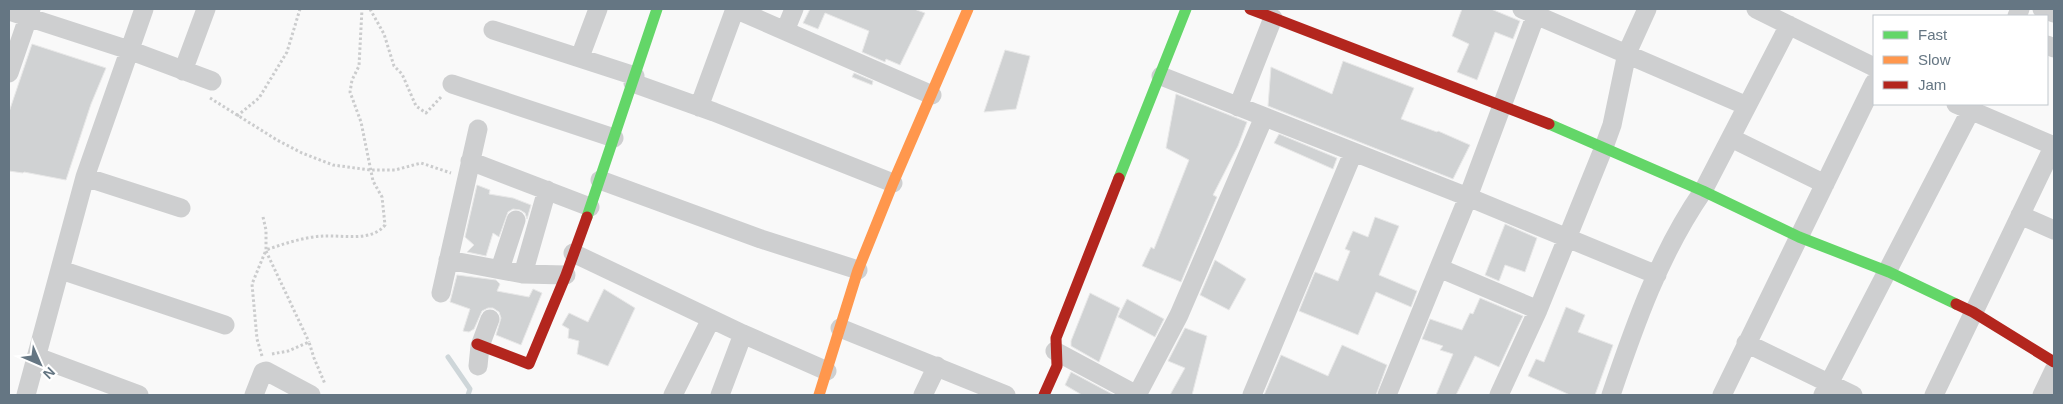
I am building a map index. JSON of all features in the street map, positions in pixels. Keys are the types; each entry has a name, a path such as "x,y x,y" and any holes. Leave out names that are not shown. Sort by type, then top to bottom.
{"street":[{"path":"26,395 86,177 144,9"},
{"path":"183,71 206,9"},
{"path":"580,57 598,9"},
{"path":"478,345 529,364 566,275 657,9"},
{"path":"699,107 735,9 932,95"},
{"path":"785,31 794,9"},
{"path":"820,395 858,270 892,184 968,9"},
{"path":"1044,395 1057,366 1056,338 1186,9"},
{"path":"1250,9 1501,105 1604,147 1703,191 1799,237 1888,272 1973,312 2054,362"},
{"path":"1502,394 1604,147 1612,125 1627,53 1647,9"},
{"path":"1756,9 1873,67"},
{"path":"2042,9 2054,13"},
{"path":"1387,395 1468,197 1532,10 1746,106"},
{"path":"9,11 30,13 129,50 183,71 208,88"},
{"path":"9,73 30,13"},
{"path":"1238,107 1273,18"},
{"path":"1611,395 1642,305 1689,212 1703,191 1789,25"},
{"path":"493,30 580,57 892,184"},
{"path":"1160,76 1468,197 1657,275"},
{"path":"452,84 614,138"},
{"path":"1725,394 1746,343 1873,85"},
{"path":"1826,389 1888,272 1967,106 2054,145 1934,395"},
{"path":"1055,351 1137,395 1179,314 1264,117"},
{"path":"441,294 478,130"},
{"path":"1731,138 1825,184"},
{"path":"1252,395 1352,153"},
{"path":"468,170 547,190 590,207"},
{"path":"86,177 181,208"},
{"path":"600,180 858,270"},
{"path":"524,274 547,190"},
{"path":"2020,216 2054,230"},
{"path":"500,269 516,220"},
{"path":"573,253 743,334 827,371"},
{"path":"448,260 524,274 566,275"},
{"path":"1439,268 1538,310"},
{"path":"61,270 225,325"},
{"path":"478,366 478,345 490,319"},
{"path":"673,395 711,319"},
{"path":"840,328 1006,395"},
{"path":"720,395 743,334"},
{"path":"1746,343 1826,389 1853,395"},
{"path":"37,357 139,395"},
{"path":"254,395 264,372 264,362 320,393"},
{"path":"923,395 937,366"},
{"path":"2042,395 2054,370"}],"path":[{"path":"237,116 259,98 287,52 300,9"},
{"path":"266,250 322,236 350,238 380,232 385,225 382,196 373,181 361,122 350,92 352,80 359,66 362,9"},
{"path":"370,9 384,34 394,66 402,74 416,106 426,113 452,84"},
{"path":"208,88 237,116 302,153 332,165 370,170 395,170 421,163 468,170"},
{"path":"263,217 266,250 309,342 314,358 320,393"},
{"path":"266,250 252,284 257,339 264,362 276,354 309,342"}],"building":[{"path":"810,9 914,9 925,13 900,65 886,59 885,62 862,52 869,31 825,13 818,29 803,23"},
{"path":"1462,9 1491,9 1520,21 1513,39 1495,32 1477,80 1457,72 1469,44 1452,36"},
{"path":"32,44 106,68 91,104 66,180 9,171 9,112"},
{"path":"1005,50 1030,56 1016,109 984,112"},
{"path":"1343,61 1414,88 1401,119 1438,131 1470,145 1453,179 1268,106 1271,67 1332,94"},
{"path":"854,73 873,81 872,85 852,77"},
{"path":"1176,94 1247,122 1238,146 1213,195 1217,197 1181,282 1142,266 1151,247 1154,249 1189,160 1166,148"},
{"path":"1279,134 1337,158 1333,169 1274,143"},
{"path":"477,185 490,190 489,194 513,198 531,205 527,219 525,213 520,210 513,209 508,212 499,237 493,233 486,256 467,252 474,245 465,237"},
{"path":"1375,217 1399,226 1379,275 1417,291 1411,307 1376,292 1358,335 1299,311 1315,272 1338,281 1350,251 1345,249 1353,231 1368,237"},
{"path":"1505,224 1537,238 1525,272 1505,265 1499,281 1485,275"},
{"path":"1215,260 1246,279 1229,310 1200,295"},
{"path":"457,275 496,280 500,284 497,291 529,297 533,289 542,293 521,345 496,335 501,318 499,312 493,308 482,311 474,329 469,332 463,331 470,309 450,302"},
{"path":"604,289 635,308 608,366 577,354 579,341 568,338 569,329 562,325 569,313 588,322"},
{"path":"1090,293 1120,308 1099,362 1071,346 1071,341"},
{"path":"1480,298 1523,316 1499,367 1475,356 1456,395 1436,395 1453,354 1440,350 1443,346 1422,339 1430,319 1462,330 1470,313 1473,314"},
{"path":"1127,299 1164,319 1155,337 1118,317"},
{"path":"1566,307 1585,315 1578,332 1613,345 1595,395 1570,395 1528,376 1536,359 1544,362"},
{"path":"1185,328 1207,336 1192,395 1170,395 1185,368 1168,361"},
{"path":"1342,345 1387,365 1376,395 1264,395 1281,355 1328,376"},
{"path":"1071,372 1114,395 1082,395 1065,385"}],"waterway":[{"path":"448,357 470,389 468,395"}],"traffic: fast":[{"path":"587,217 657,9"},
{"path":"1119,178 1186,9"},
{"path":"1549,124 1703,191 1799,237 1889,272 1956,304"}],"traffic: slow":[{"path":"819,395 858,270 893,183 968,9"}],"traffic: jam":[{"path":"1250,9 1549,124"},
{"path":"1044,395 1057,366 1056,338 1119,178"},
{"path":"477,344 529,364 566,275 587,217"},
{"path":"1956,304 1973,312 2054,362"}]}
